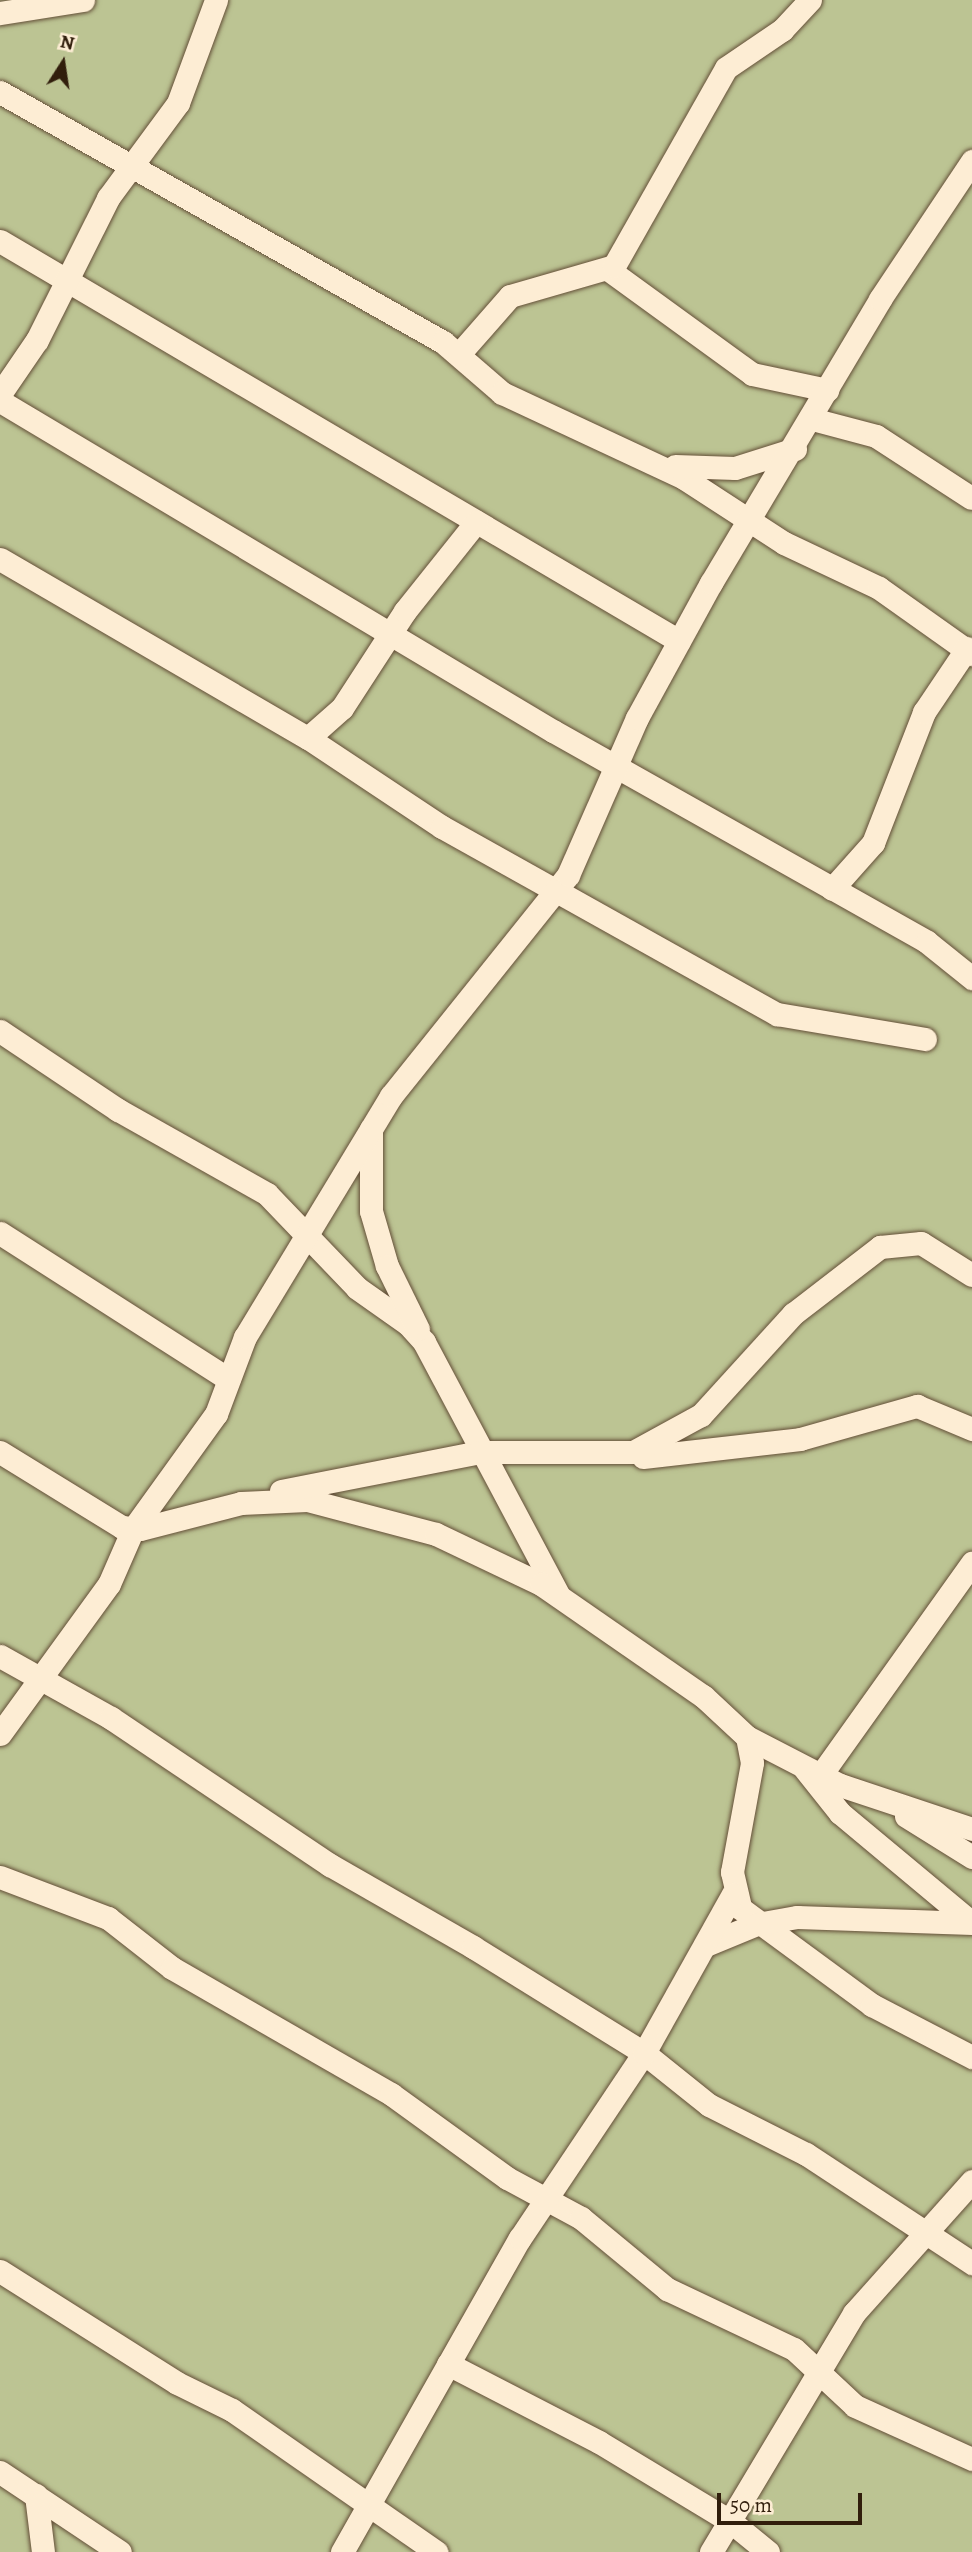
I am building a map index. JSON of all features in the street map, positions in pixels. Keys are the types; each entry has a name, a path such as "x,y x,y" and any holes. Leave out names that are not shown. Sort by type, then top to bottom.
{"street":[{"path":"0,13 83,0"},
{"path":"0,394 37,340 65,280 133,163 178,103 216,0"},
{"path":"459,354 510,296 609,270 629,247 645,205 700,123 726,68 795,20 810,0"},
{"path":"0,92 133,163 459,354 502,393 648,460 752,519 784,543 920,612 970,651 923,712 873,843 832,889"},
{"path":"0,1734 36,1678 109,1584 133,1529 203,1435 245,1338 309,1238 371,1127 418,1057 560,887 615,766 679,641 795,449 827,390 972,161"},
{"path":"0,241 679,641"},
{"path":"609,270 752,374 827,390"},
{"path":"0,401 615,766 927,942 972,978"},
{"path":"811,419 876,436 971,498"},
{"path":"648,460 702,471 795,449"},
{"path":"308,738 335,717 392,632 477,522"},
{"path":"0,559 308,738 442,827 560,887 626,933 777,1014 925,1039"},
{"path":"0,1031 118,1110 236,1173 286,1210 309,1238 424,1342"},
{"path":"371,1127 374,1224 424,1342 479,1452 559,1595"},
{"path":"0,1233 228,1378"},
{"path":"619,1455 666,1439 701,1416 793,1314 880,1247 921,1243 972,1275"},
{"path":"0,1452 102,1517 133,1529 479,1452 619,1455 800,1439 917,1406 972,1429"},
{"path":"241,1503 307,1500 394,1521 478,1552 559,1595 703,1696 747,1737 813,1772 887,1802 972,1829"},
{"path":"813,1772 972,1563"},
{"path":"0,1657 111,1718 330,1865 644,2053 709,2105 806,2154 972,2263"},
{"path":"342,2552 448,2364 547,2197 644,2053 708,1944 733,1894 734,1849 752,1763 747,1737"},
{"path":"708,1944 757,1924 831,1915 972,1923 840,1813 813,1772"},
{"path":"887,1802 972,1857"},
{"path":"0,1877 87,1906 172,1968 391,2094 498,2172 547,2197 667,2289 794,2348 818,2374 855,2406 972,2459"},
{"path":"733,1894 757,1924 872,2005 972,2057"},
{"path":"710,2552 868,2293 972,2181"},
{"path":"0,2271 177,2383 232,2410 436,2552"},
{"path":"448,2364 530,2402 730,2521 768,2552"},
{"path":"0,2472 120,2552"},
{"path":"36,2495 43,2552"}],"green space":[{"path":"0,0 972,0 972,2552 0,2552"}]}
